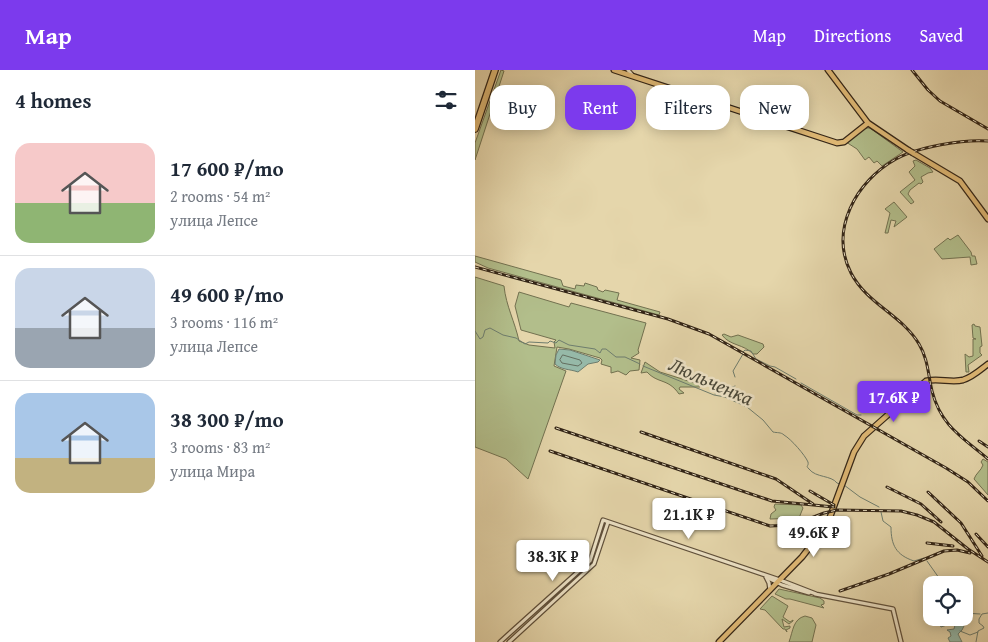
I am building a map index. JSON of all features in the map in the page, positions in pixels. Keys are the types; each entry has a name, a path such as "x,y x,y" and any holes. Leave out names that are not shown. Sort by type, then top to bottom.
{"highway":[{"path":"475,129 495,70"}],"main road":[{"path":"615,70 837,143 844,142 868,123"},
{"path":"828,70 868,123 960,182 988,219"},
{"path":"719,642 807,551 823,530 830,517 856,449 864,436 925,382 962,380 988,364"}],"street":[{"path":"628,70 633,76"},
{"path":"500,642 590,561 603,520 815,594 893,609 901,642"},
{"path":"509,642 594,564 608,522"},
{"path":"764,575 769,583 770,590"}],"green space":[{"path":"501,70 504,71 499,85 496,85"},
{"path":"490,101 490,114 475,160 475,143"},
{"path":"864,128 870,128 903,152 882,166 877,161 874,163 869,157 865,160 857,149 846,142"},
{"path":"916,160 930,168 933,172 921,177 923,182 910,190 908,194 914,202 911,204 900,192 915,180 909,172 915,166 913,161"},
{"path":"894,202 907,217 894,227 896,221 891,220 888,233 885,233 890,213 885,209"},
{"path":"958,235 972,256 975,256 977,264 971,265 970,257 942,259 934,249 948,238 950,240"},
{"path":"475,256 561,280 563,286 575,289 576,285 584,286 585,283 597,287 598,290 603,292 605,290 619,293 617,300 660,312 659,315 488,268 475,262"},
{"path":"475,277 504,286 519,341 529,345 555,348 554,342 556,340 521,330 515,306 519,292 569,307 571,303 646,323 638,350 639,353 631,358 640,360 639,370 630,371 626,375 618,371 611,373 611,367 601,364 602,360 600,358 557,347 554,366 566,371 528,479 506,459 475,447"},
{"path":"972,325 980,327 982,346 980,347 980,353 982,355 968,365 969,372 966,372 965,354 969,357 973,356 973,339 976,339 973,338"},
{"path":"722,335 731,337 738,335 763,344 764,347 757,354 753,354 745,348 725,339"},
{"path":"645,362 660,372 698,384 700,387 680,387 679,389 684,393 679,394 667,383 651,376 647,372 641,373"},
{"path":"983,459 988,462 988,495 974,479 983,465 981,462"},
{"path":"775,504 801,505 803,508 799,518 770,519 771,514 776,510"},
{"path":"779,589 820,598 824,601 824,604 821,605 824,608 786,599 775,594"},
{"path":"772,596 788,606 783,617 790,622 793,621 789,624 782,619 784,627 790,626 786,630 787,632 765,610 760,609"},
{"path":"805,616 812,618 816,625 812,642 789,642 796,623"}],"water":[{"path":"559,349 570,350 600,360 588,364 578,372 563,368 555,364"},
{"path":"955,626 964,626 958,634 962,642 950,642 948,638 951,636 950,632 947,630 954,629"}],"waterway":[{"name":"Люльченка","path":"475,331 480,339 483,337 485,330 490,328 503,335 516,338 525,344 529,342 548,343 550,341 556,343 559,340 569,345 595,349 600,353 602,349 606,349 616,357 625,357 640,364"},
{"path":"743,352 745,350 751,351 756,359 796,379"},
{"path":"735,377 733,371 743,354"},
{"name":"Люльченка","path":"643,366 747,407 763,420 773,432 783,434 794,443 808,462 807,467 812,472 840,484"},
{"path":"801,383 857,415 861,415"},
{"path":"715,394 735,386"},
{"path":"844,485 860,497 879,507"},
{"path":"881,512 883,521 891,527 892,539 899,552 914,561 924,558"},
{"path":"927,561 938,576"},
{"name":"Люльченка","path":"976,642 978,631 984,628 979,623 979,619 982,614 988,613"},
{"path":"973,614 980,614"},
{"path":"960,631 970,635 978,632"}],"railway":[{"path":"912,70 928,90 940,101 988,129"},
{"path":"988,141 966,141 916,151 896,159 882,168 858,193 850,208 843,240 845,257 851,273 858,284 903,325 919,344 926,361 932,391 941,413 961,437 988,459"},
{"path":"475,267 668,319 709,334 946,468 968,482 988,501"},
{"path":"556,428 772,501 834,507"},
{"path":"641,432 776,479 813,504"},
{"path":"979,441 988,447"},
{"path":"550,451 770,526 793,525 837,510 901,511 917,515 934,522 988,562"},
{"path":"887,487 921,504 941,522"},
{"path":"810,491 834,505"},
{"path":"928,492 961,523 982,556"},
{"path":"976,534 988,547"},
{"path":"927,543 953,546"},
{"path":"840,591 889,574 944,551 957,550 970,553"}]}
